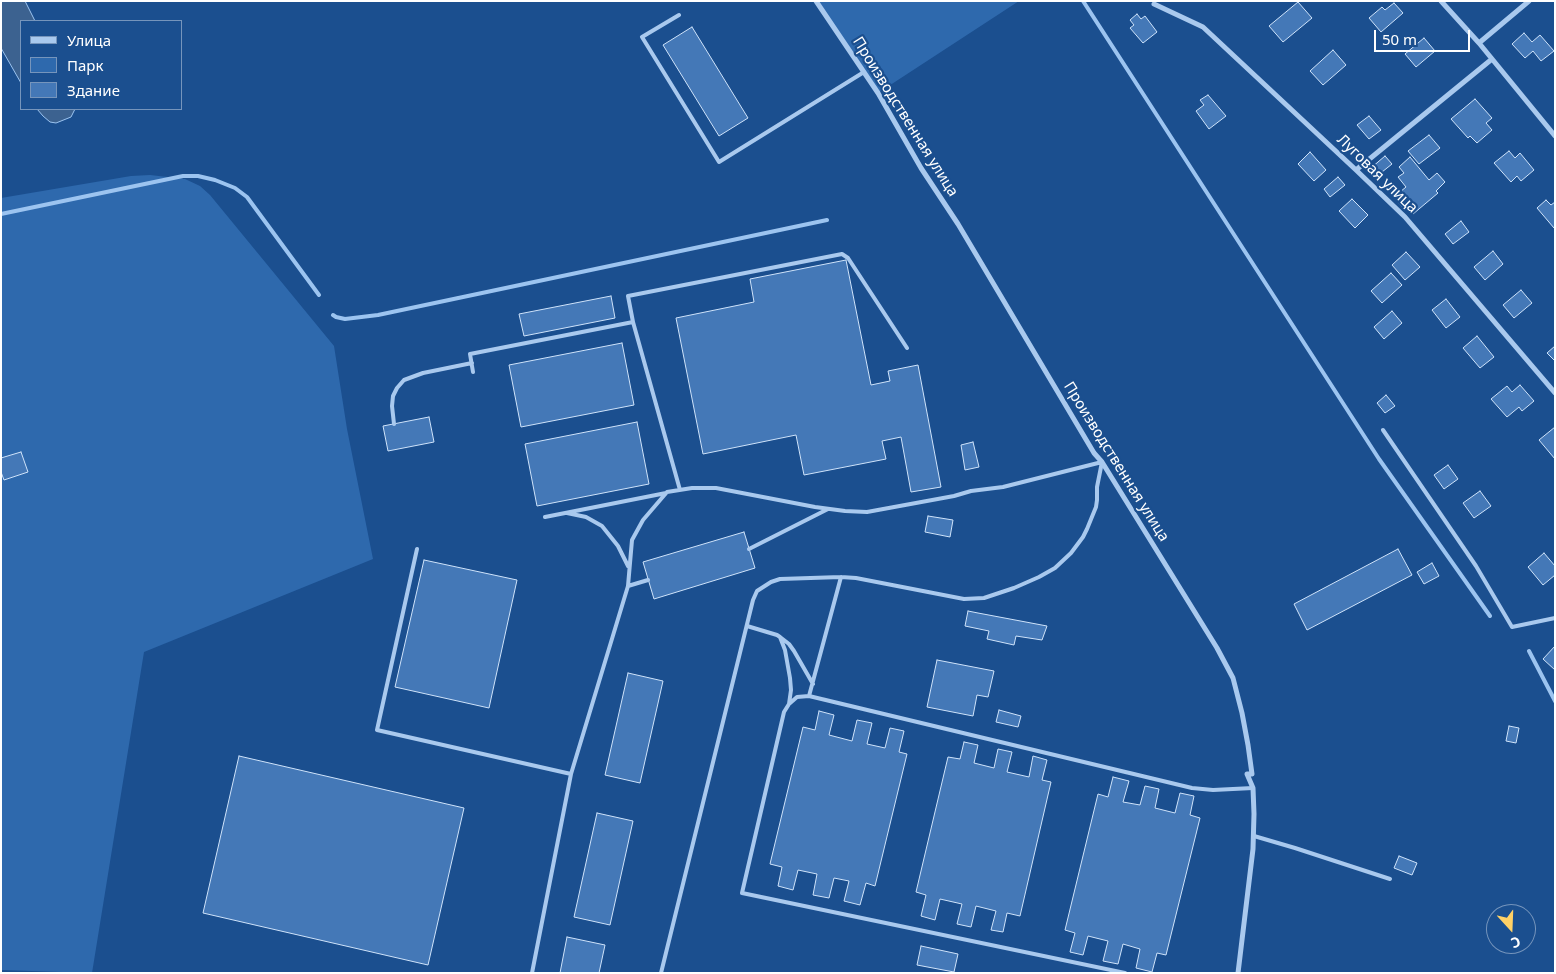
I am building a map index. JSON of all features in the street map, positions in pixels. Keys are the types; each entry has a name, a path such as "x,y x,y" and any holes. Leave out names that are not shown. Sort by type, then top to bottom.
{"street":[{"name":"Производственная улица","path":"816,1 878,93 921,168 958,224 1094,453 1102,462 1217,648 1233,678 1242,713 1252,774 1247,774 1253,788 1254,836 1238,973"},
{"path":"1441,1 1479,43 1555,136"},
{"path":"1479,43 1529,1"},
{"name":"Луговая улица","path":"1154,4 1203,27 1356,170 1405,218 1555,393"},
{"path":"1356,170 1492,59"}],"lane":[{"path":"679,15 642,37 719,162 864,72"},
{"path":"680,490 633,322 628,296 842,254 848,258 907,348"},
{"path":"473,372 470,354 633,322"},
{"path":"394,424 393,396 404,380 423,373 472,363"},
{"path":"1383,430 1476,566 1512,627 1555,618"},
{"path":"546,518 566,512 667,492 704,487 828,509 855,512 884,510 970,491 1003,487 1102,462 1094,515 1088,529 1077,545 1063,561 1047,573 1000,593 984,598 957,598 869,580 841,577 785,578 770,582 760,588 756,593 746,626 661,973"},
{"path":"532,973 571,774 628,586 632,540 637,530 667,492"},
{"path":"749,550 828,509"},
{"path":"566,512 586,517 602,526 618,546 629,568"},
{"path":"417,549 377,730 571,774"},
{"path":"810,696 841,577"},
{"path":"628,586 648,580"},
{"path":"746,626 779,636 791,647 813,684"},
{"path":"779,636 783,644 789,669 791,690 789,704"},
{"path":"1125,973 742,893 784,712 789,704 797,698 810,696 1192,788 1213,790 1253,788"},
{"path":"1254,836 1390,879"}],"green space":[{"path":"816,1 1019,1 878,93"},
{"path":"150,175 185,179 200,186 210,195 334,346 347,429 373,559 144,652 92,973 1,970 1,198 131,176"}],"shaded area":[{"path":"1,1 25,1 34,20 20,20 20,81 1,48"},
{"path":"38,110 74,110 71,117 56,123 50,122"}],"building":[{"path":"1298,2 1312,18 1283,42 1269,26"},
{"path":"1394,3 1403,13 1381,32 1369,18 1382,7 1385,10"},
{"path":"1137,14 1141,19 1145,16 1157,32 1143,43 1130,28 1134,25 1130,20"},
{"path":"692,27 748,118 719,136 663,45"},
{"path":"1524,33 1532,42 1540,35 1554,51 1541,61 1533,51 1525,58 1512,44"},
{"path":"1424,38 1435,51 1416,67 1405,54"},
{"path":"1333,50 1346,65 1323,85 1310,71"},
{"path":"1208,95 1226,116 1209,129 1196,111 1204,105 1200,100"},
{"path":"1475,99 1492,118 1486,123 1492,130 1477,143 1470,136 1468,138 1451,119"},
{"path":"1369,116 1381,130 1369,139 1357,125"},
{"path":"1429,135 1440,148 1419,164 1408,151"},
{"path":"1509,151 1515,158 1520,153 1534,170 1521,181 1517,176 1511,182 1494,163"},
{"path":"1310,152 1326,170 1314,181 1298,164"},
{"path":"1385,156 1392,164 1377,176 1371,168"},
{"path":"1410,157 1429,180 1437,173 1445,182 1436,191 1438,193 1413,214 1407,207 1404,209 1398,202 1405,197 1400,192 1406,187 1398,177 1404,173 1399,167"},
{"path":"1338,177 1345,185 1330,197 1324,189"},
{"path":"1352,199 1368,215 1355,228 1339,211"},
{"path":"1546,200 1551,205 1555,202 1554,228 1537,208"},
{"path":"1461,221 1469,232 1453,244 1445,234"},
{"path":"1493,251 1503,264 1485,280 1474,267"},
{"path":"1406,252 1420,267 1405,280 1392,265"},
{"path":"846,260 871,385 890,381 888,371 918,365 941,487 911,492 901,437 882,441 886,459 804,475 796,435 703,454 676,318 754,302 750,279"},
{"path":"1391,273 1402,285 1382,303 1371,291"},
{"path":"1521,290 1532,303 1514,318 1503,305"},
{"path":"611,296 615,318 524,336 519,314"},
{"path":"1446,299 1460,317 1446,328 1432,310"},
{"path":"1392,311 1402,323 1384,339 1374,327"},
{"path":"1477,336 1494,357 1480,368 1463,348"},
{"path":"622,343 634,405 521,427 509,365"},
{"path":"1555,346 1555,361 1547,353"},
{"path":"1520,385 1534,401 1522,411 1519,407 1507,417 1491,399 1507,386 1512,392"},
{"path":"1386,395 1395,406 1385,413 1377,403"},
{"path":"429,417 434,442 388,451 383,426"},
{"path":"637,422 649,484 537,506 525,444"},
{"path":"1555,427 1555,459 1539,440"},
{"path":"973,442 979,467 965,470 961,445"},
{"path":"21,452 28,472 4,480 1,472 1,458"},
{"path":"1448,465 1458,479 1444,489 1434,475"},
{"path":"1480,491 1491,506 1474,518 1463,503"},
{"path":"928,516 953,520 950,537 925,532"},
{"path":"744,532 755,568 654,599 643,562"},
{"path":"1398,549 1412,575 1307,630 1294,604"},
{"path":"1544,553 1555,566 1555,575 1543,585 1528,567"},
{"path":"424,560 517,580 489,708 395,687"},
{"path":"1432,563 1439,576 1424,584 1417,572"},
{"path":"968,611 1047,626 1042,640 1016,636 1014,645 987,639 989,631 965,626"},
{"path":"1555,646 1555,670 1543,659"},
{"path":"937,660 994,671 988,697 977,695 973,716 927,707"},
{"path":"628,673 663,681 640,783 605,775"},
{"path":"999,710 1021,716 1018,727 996,722"},
{"path":"819,711 834,715 829,735 852,741 857,720 872,723 867,744 885,748 890,728 904,731 899,752 907,754 875,886 866,883 860,905 844,901 849,881 834,878 829,898 813,895 817,874 798,870 793,890 778,886 782,867 770,864 803,727 815,730"},
{"path":"1509,726 1519,728 1516,743 1506,741"},
{"path":"964,742 978,745 974,763 994,768 998,749 1012,752 1007,772 1029,777 1033,756 1047,760 1042,780 1051,782 1020,916 1007,913 1003,932 991,930 996,911 976,906 971,927 957,924 962,904 940,899 935,920 921,916 926,895 916,892 948,757 960,759"},
{"path":"239,756 464,808 428,965 203,913"},
{"path":"1113,777 1129,781 1123,802 1140,805 1145,786 1159,789 1155,808 1175,813 1180,793 1194,796 1190,815 1200,818 1166,955 1157,953 1152,972 1136,968 1140,949 1123,944 1118,964 1103,961 1108,941 1088,936 1083,955 1070,952 1075,933 1065,930 1098,794 1108,797"},
{"path":"597,813 633,821 610,925 574,917"},
{"path":"1399,856 1417,863 1412,875 1394,868"},
{"path":"567,937 605,945 599,973 560,973"},
{"path":"921,946 958,954 954,972 917,965"}],"waterway":[{"path":"1083,1 1379,459 1490,616"},
{"path":"1,214 183,176 198,176 215,180 235,188 247,197 319,295"},
{"path":"333,315 345,319 378,315 827,220"},
{"path":"1529,651 1555,701"}]}
